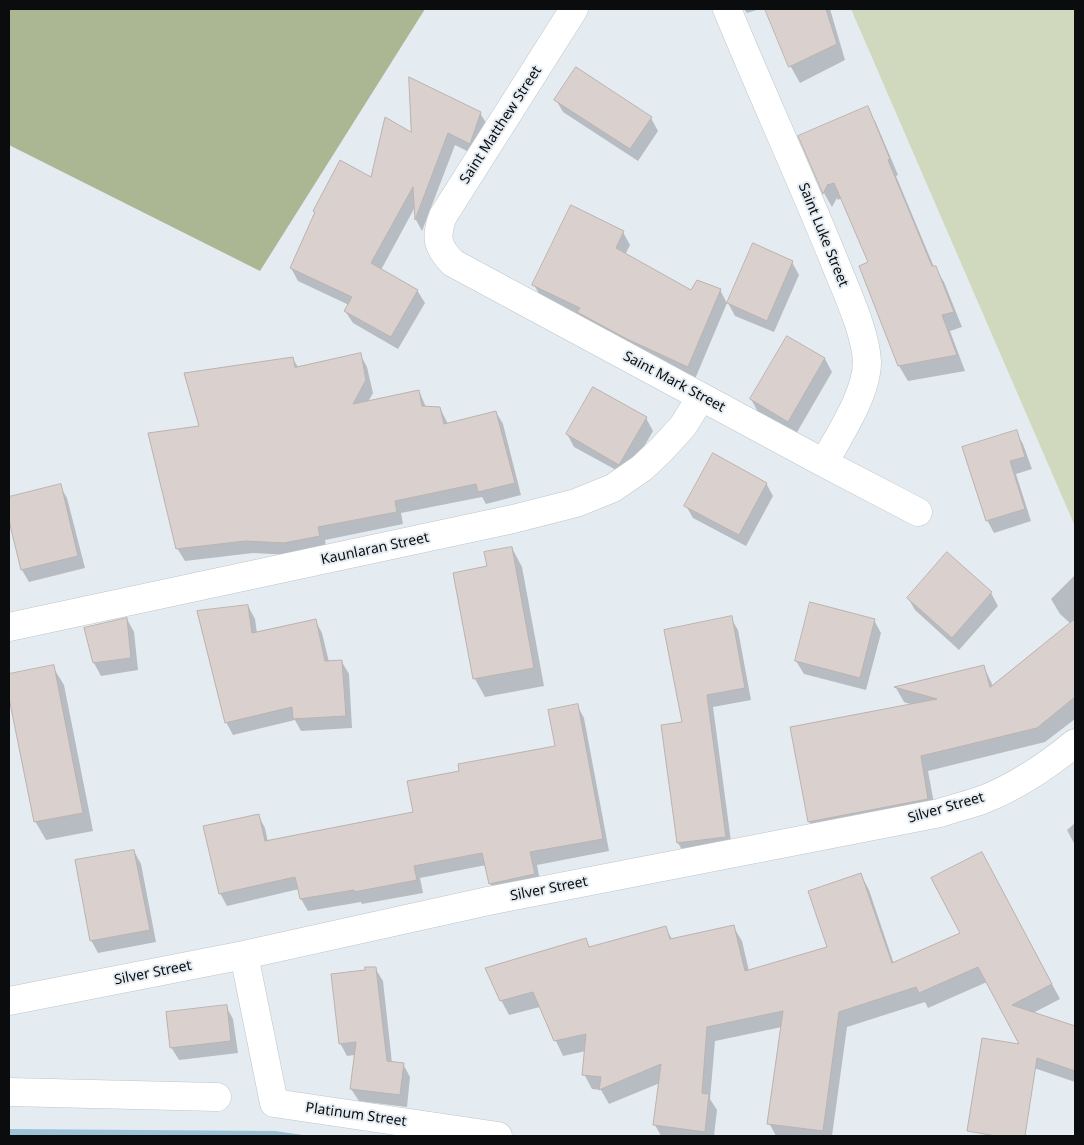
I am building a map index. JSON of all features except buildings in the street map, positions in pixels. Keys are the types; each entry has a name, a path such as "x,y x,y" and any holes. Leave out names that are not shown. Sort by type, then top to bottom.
{"street":[{"name":"Saint Matthew Street","path":"438,244 438,229 442,216 574,9"},
{"name":"Saint Luke Street","path":"727,9 803,186 854,310 862,336 867,362 862,385 855,408 824,463"},
{"name":"Saint Mark Street","path":"438,244 453,263 918,512"},
{"name":"Kaunlaran Street","path":"9,627 504,521 576,503 613,488 642,468 683,426 702,397"},
{"name":"Silver Street","path":"9,1001 244,954 488,901 940,813 983,799 1019,782 1054,760 1075,743"},
{"name":"Platinum Street","path":"244,954 274,1104 498,1136"},
{"path":"9,1092 216,1097"}],"green space":[{"path":"9,9 425,9 260,271 9,145"},
{"path":"851,9 1075,9 1074,524"}],"water":[{"path":"9,1129 275,1131 310,1136 9,1136"}]}
